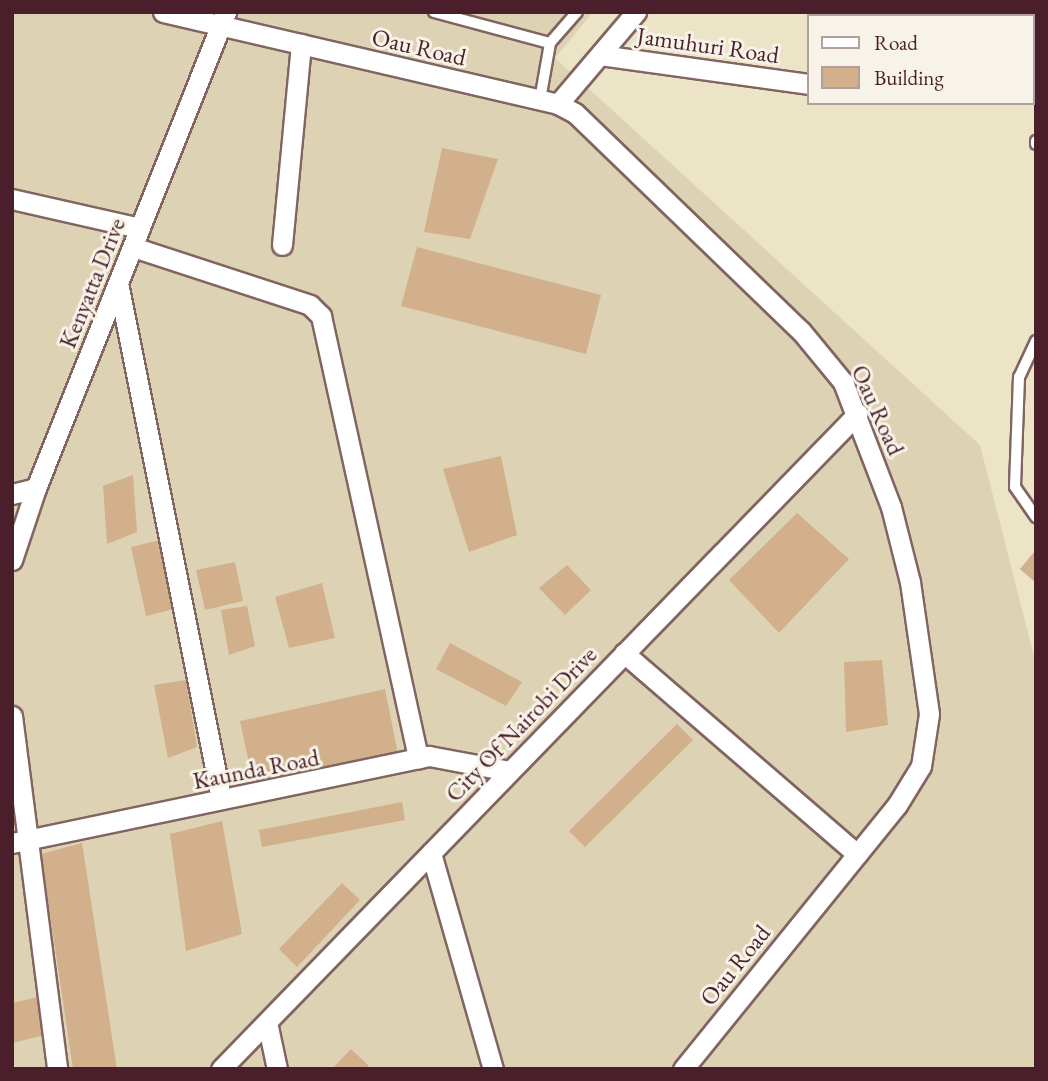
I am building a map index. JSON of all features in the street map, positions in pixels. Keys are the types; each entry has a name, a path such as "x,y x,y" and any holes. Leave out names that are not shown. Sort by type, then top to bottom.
{"street":[{"name":"Oau Road","path":"163,12 224,19 301,44 549,102 602,137 801,331 833,367 858,413 891,507 910,582 929,714 921,766 911,786 858,854 683,1069"},
{"name":"Jamuhuri Road","path":"549,102 600,55 636,12"},
{"name":"Kenyatta Drive","path":"12,560 36,488 224,19"},
{"path":"282,245 301,44"},
{"name":"Jamuhuri Road","path":"600,55 806,84"},
{"path":"12,199 140,228"},
{"path":"133,247 310,305 321,316 418,759"},
{"path":"118,283 221,798"},
{"name":"City Of Nairobi Drive","path":"221,1069 858,413"},
{"path":"12,494 36,488"},
{"path":"624,653 858,854"},
{"path":"12,716 21,841 57,1069"},
{"name":"Kaunda Road","path":"21,841 221,798 362,774 438,756 509,771"},
{"path":"431,853 493,1069"},
{"path":"267,1022 277,1069"}],"lane":[{"path":"434,12 550,43"},
{"path":"549,102 550,43 577,12"},
{"path":"1035,343 1019,377 1015,487 1025,508 1036,517"}],"shaded area":[{"path":"12,12 593,12 555,58 980,445 1036,664 1036,1069 12,1069"}],"building":[{"path":"442,148 498,159 470,239 424,232"},
{"path":"417,247 601,295 586,354 401,306"},
{"path":"501,456 517,535 469,552 443,469"},
{"path":"133,475 137,532 107,544 103,486"},
{"path":"797,513 849,559 779,633 729,580"},
{"path":"169,538 186,606 146,616 131,547"},
{"path":"1034,552 1036,553 1036,583 1020,569"},
{"path":"235,562 243,601 205,610 196,570"},
{"path":"567,565 591,590 565,615 539,588"},
{"path":"322,583 335,638 289,648 275,597"},
{"path":"247,606 255,646 229,655 221,610"},
{"path":"450,643 522,682 506,706 436,669"},
{"path":"882,660 888,725 846,732 844,662"},
{"path":"186,680 197,747 168,758 154,685"},
{"path":"385,689 398,754 254,787 240,721"},
{"path":"677,724 693,740 585,847 569,831"},
{"path":"402,802 405,820 262,847 259,830"},
{"path":"222,821 242,934 186,951 170,834"},
{"path":"82,843 117,1069 73,1069 41,854"},
{"path":"342,883 360,900 297,967 279,949"},
{"path":"38,997 45,1035 12,1043 12,1003"},
{"path":"351,1049 369,1066 366,1069 332,1069"}]}
